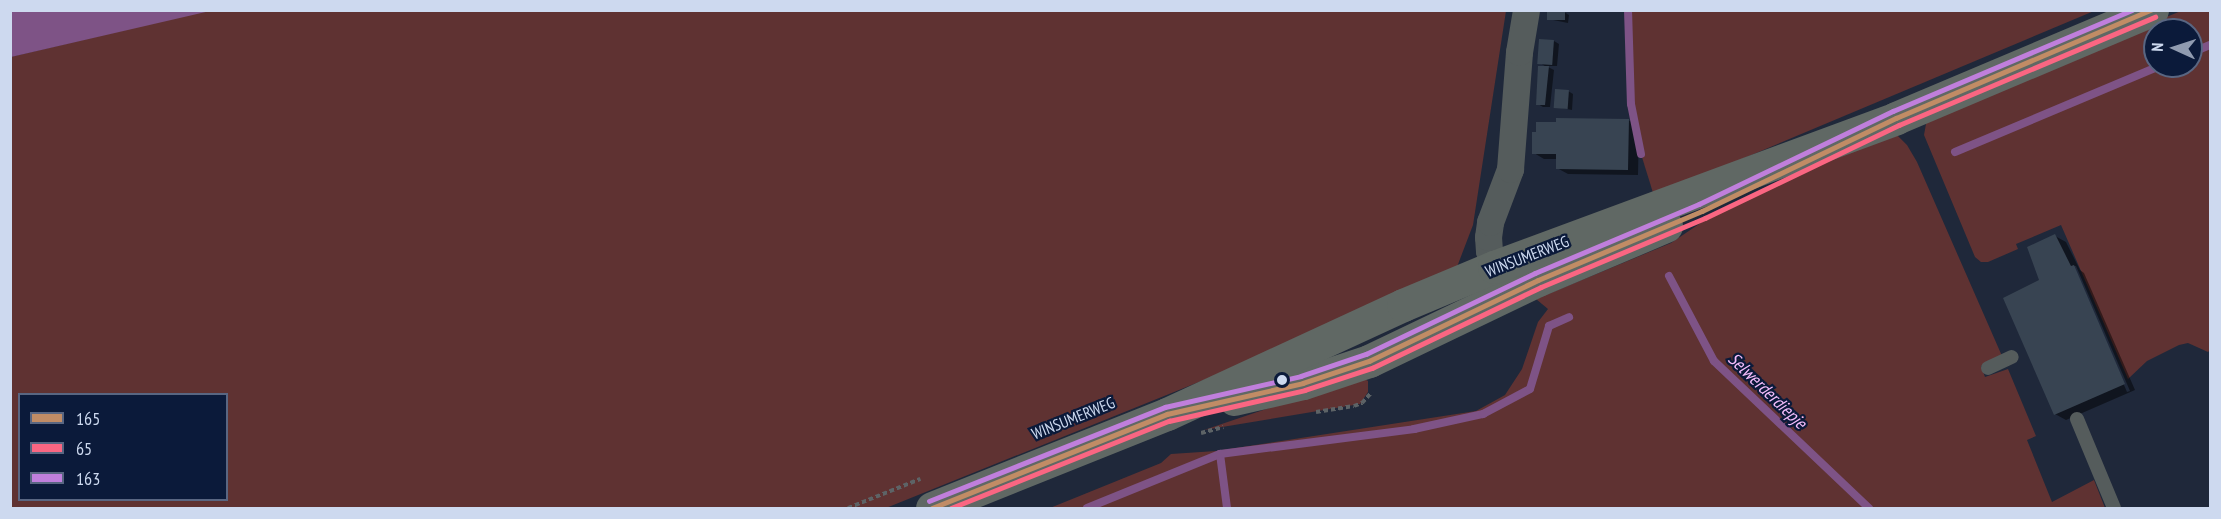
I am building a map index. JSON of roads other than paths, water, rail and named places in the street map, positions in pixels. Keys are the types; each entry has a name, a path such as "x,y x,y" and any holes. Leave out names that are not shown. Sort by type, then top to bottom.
{"main road":[{"name":"WINSUMERWEG","path":"1167,414 1403,305 1494,267 1896,118 2152,10"},
{"name":"WINSUMERWEG","path":"927,494 1167,414 1303,383 1369,361 1538,280 1702,211 1896,118"}],"street":[{"path":"1502,298 1488,237 1492,216 1510,169 1518,62 1526,10"}],"lane":[{"path":"1988,368 2012,357"},
{"path":"2077,419 2114,508"}],"waterway":[{"name":"Selwerderdiepje","path":"1628,10 1631,104 1641,154"},
{"path":"2203,48 2210,45"},
{"path":"1955,152 2143,73"},
{"name":"Selwerderdiepje","path":"1669,276 1714,361 1869,508"},
{"path":"1087,508 1220,454 1414,429 1483,414 1530,389 1549,326 1569,317"},
{"path":"1220,454 1227,508"}]}
